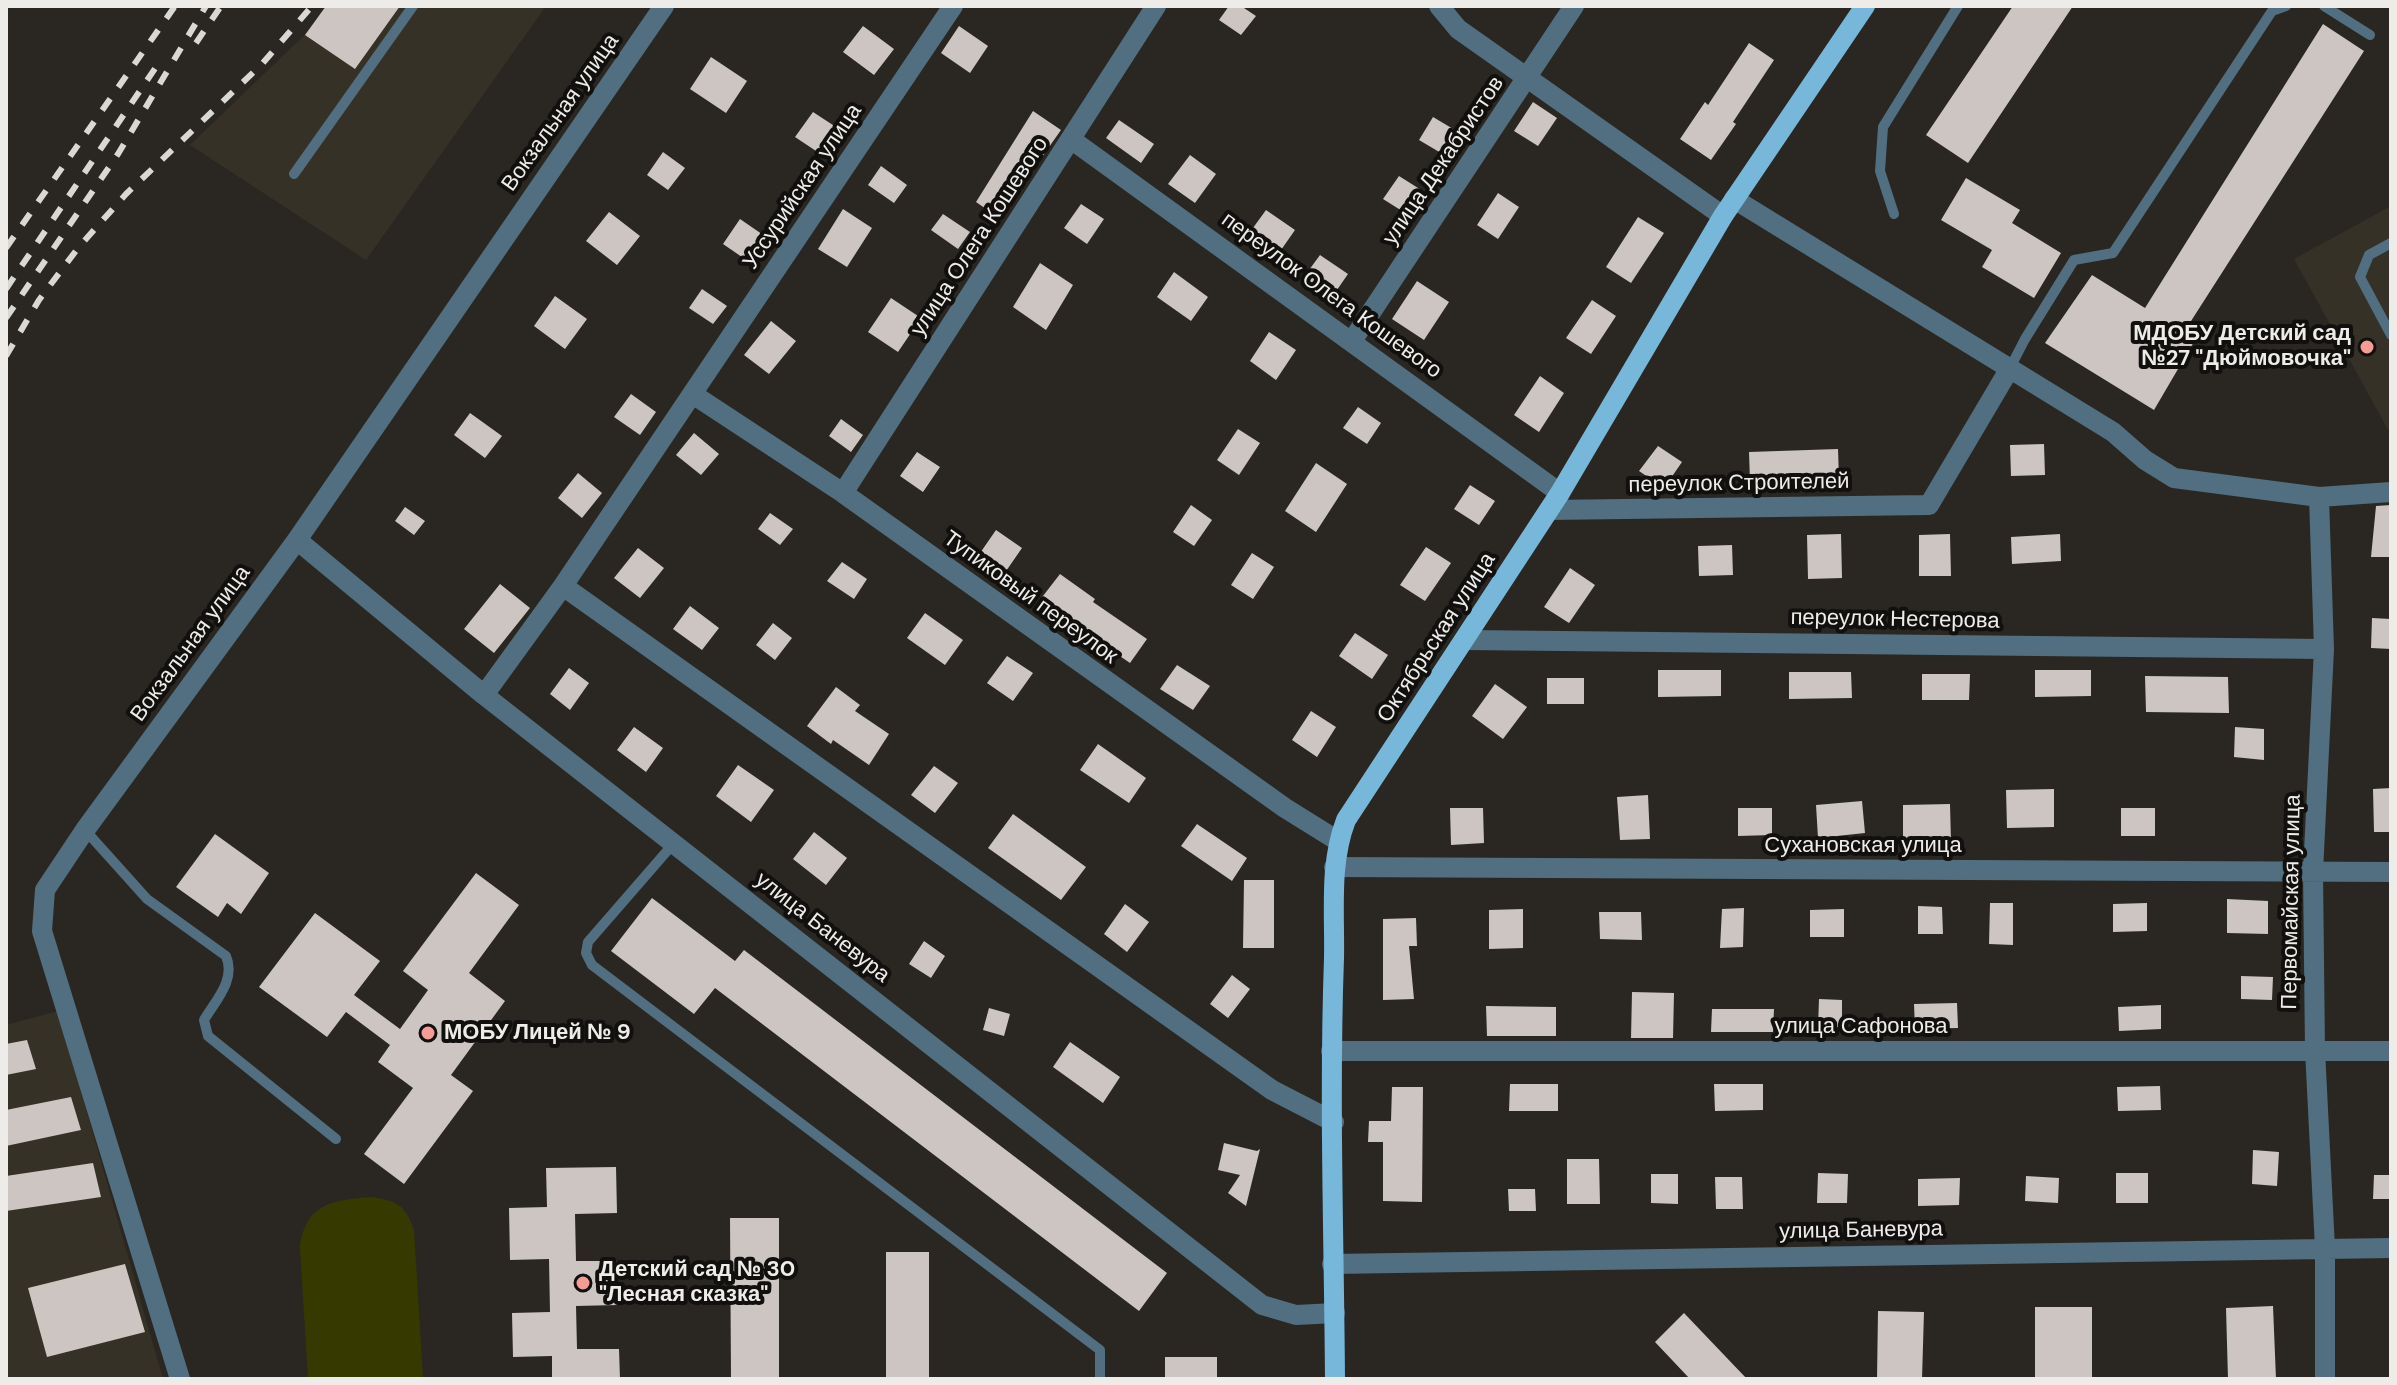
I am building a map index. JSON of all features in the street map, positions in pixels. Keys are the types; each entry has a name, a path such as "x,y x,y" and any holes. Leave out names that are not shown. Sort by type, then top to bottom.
{"main road":[{"name":"Октябрьская улица","path":"1335,1379 1331,1051 1336,898 1334,867 1338,841 1346,820 1555,502 1729,208 1865,6"}],"street":[{"name":"Вокзальная улица","path":"180,1379 42,931 45,890 85,830 297,540 664,6"},
{"name":"Уссурийская улица","path":"484,695 694,395 953,6"},
{"name":"улица Олега Кошевого","path":"843,493 1156,6"},
{"path":"1439,6 1458,29 1528,79 1729,208 2010,368 2113,432 2145,460 2174,478 2319,497 2391,492"},
{"name":"улица Декабристов","path":"1352,341 1574,6"},
{"name":"переулок Олега Кошевого","path":"1072,140 1352,341 1555,502"},
{"name":"переулок Строителей","path":"1555,502 1929,505 2010,368"},
{"name":"Тупиковый переулок","path":"694,395 843,493 1285,808 1338,841"},
{"name":"Первомайская улица","path":"2319,497 2324,649 2313,872 2315,1050 2325,1248 2325,1379"},
{"name":"улица Баневура","path":"297,540 484,695 1262,1305 1296,1315 1335,1313"},
{"path":"563,586 1272,1090 1334,1122"},
{"name":"переулок Нестерова","path":"1465,640 2324,649"},
{"name":"Сухановская улица","path":"1334,867 2391,872"},
{"name":"улица Сафонова","path":"1331,1051 2391,1051"},
{"name":"улица Баневура","path":"1332,1264 2391,1248"}],"lane":[{"path":"294,174 413,6"},
{"path":"1894,214 1880,171 1883,127 1958,6"},
{"path":"2010,368 2074,260 2113,253 2272,11 2286,6"},
{"path":"2324,6 2370,35"},
{"path":"2391,243 2369,255 2360,277 2391,335"},
{"path":"85,830 147,899 226,956 231,967 230,978 204,1020 208,1036 336,1139"},
{"path":"674,843 588,942 586,953 592,965 1100,1350 1100,1379"}],"shaded area":[{"path":"329,6 546,6 366,260 190,145 317,23"},
{"name":"МДОБУ Детский сад №27 \"Дюймовочка\"","path":"2391,206 2391,435 2294,259"},
{"path":"58,1011 163,1379 6,1379 6,1025"}],"green space":[{"path":"373,1197 400,1206 414,1230 423,1379 308,1379 300,1247 303,1232 315,1212 324,1206"}],"building":[{"path":"326,6 400,6 355,69 305,35"},
{"path":"1229,6 1241,6 1256,16 1241,35 1219,20"},
{"path":"2013,6 2073,6 1968,163 1926,135"},
{"path":"2323,24 2364,51 2184,332 2195,340 2154,410 2045,343 2092,275 2145,308"},
{"path":"863,26 894,49 874,75 843,52"},
{"path":"959,26 988,46 970,73 941,53"},
{"path":"1749,43 1774,60 1711,160 1680,139 1705,102 1708,105"},
{"path":"711,57 747,81 726,113 690,89"},
{"path":"1533,102 1557,118 1538,146 1514,131"},
{"path":"1033,111 1061,130 999,218 976,202"},
{"path":"813,112 839,129 822,155 795,137"},
{"path":"1433,117 1460,133 1446,156 1419,140"},
{"path":"1119,120 1154,144 1141,163 1106,138"},
{"path":"663,152 685,168 668,190 647,175"},
{"path":"1190,155 1216,174 1195,203 1168,184"},
{"path":"881,166 907,185 894,203 868,185"},
{"path":"1399,176 1426,193 1410,216 1383,199"},
{"path":"1966,178 2020,210 2012,223 2061,253 2034,298 1982,267 1992,250 1941,220"},
{"path":"1498,193 1519,207 1498,239 1477,225"},
{"path":"1081,204 1104,219 1087,244 1064,228"},
{"path":"843,209 872,228 847,267 818,249"},
{"path":"1266,210 1295,230 1274,260 1245,239"},
{"path":"609,212 640,236 617,265 586,241"},
{"path":"943,214 970,232 958,249 931,230"},
{"path":"1638,217 1664,233 1631,283 1606,267"},
{"path":"740,219 772,241 755,266 723,244"},
{"path":"1320,255 1348,274 1330,300 1301,281"},
{"path":"1040,263 1073,285 1046,330 1013,307"},
{"path":"1174,272 1208,297 1191,321 1157,297"},
{"path":"1417,281 1449,302 1424,340 1392,319"},
{"path":"702,289 727,306 713,324 689,308"},
{"path":"555,296 587,319 565,349 534,326"},
{"path":"891,298 921,318 898,352 868,332"},
{"path":"1592,300 1616,316 1591,354 1566,338"},
{"path":"771,321 796,341 769,374 744,355"},
{"path":"1269,332 1296,350 1276,380 1250,361"},
{"path":"1540,376 1564,393 1539,432 1514,415"},
{"path":"631,394 656,412 640,435 614,417"},
{"path":"1358,407 1381,423 1367,444 1343,428"},
{"path":"470,413 502,436 485,458 454,435"},
{"path":"841,419 863,435 851,452 829,436"},
{"path":"1238,429 1260,443 1239,475 1217,460"},
{"path":"694,433 719,454 701,475 676,455"},
{"path":"2044,444 2045,475 2011,476 2010,445"},
{"path":"1658,446 1682,462 1664,488 1639,471"},
{"path":"1838,449 1839,479 1750,482 1749,452"},
{"path":"917,452 940,467 923,492 900,476"},
{"path":"1316,463 1347,484 1316,532 1285,511"},
{"path":"578,473 602,493 582,518 558,498"},
{"path":"1470,485 1495,501 1479,525 1454,509"},
{"path":"1191,505 1212,520 1194,546 1173,532"},
{"path":"2391,505 2391,557 2371,557 2376,506"},
{"path":"405,507 425,521 414,535 395,521"},
{"path":"770,513 793,529 780,545 758,529"},
{"path":"996,530 1022,548 1004,574 978,556"},
{"path":"1841,534 1842,578 1808,579 1807,535"},
{"path":"1950,534 1951,576 1919,576 1919,535"},
{"path":"2060,534 2061,561 2012,564 2011,537"},
{"path":"1732,545 1733,575 1699,576 1698,546"},
{"path":"1426,547 1451,563 1425,601 1400,585"},
{"path":"638,548 664,568 640,598 614,578"},
{"path":"1252,553 1274,567 1253,599 1231,585"},
{"path":"842,562 867,579 854,599 827,581"},
{"path":"1570,568 1595,585 1569,623 1544,607"},
{"path":"1060,574 1095,599 1093,602 1147,639 1130,663 1076,626 1073,630 1036,605"},
{"path":"500,584 530,608 494,653 464,629"},
{"path":"690,606 719,628 702,650 673,629"},
{"path":"925,613 963,640 945,665 907,638"},
{"path":"2372,618 2391,619 2391,649 2371,648"},
{"path":"773,623 792,638 775,660 756,645"},
{"path":"1355,633 1388,655 1372,679 1339,656"},
{"path":"1007,656 1033,673 1013,701 987,683"},
{"path":"1177,665 1210,686 1193,710 1160,689"},
{"path":"569,668 589,683 570,710 550,694"},
{"path":"1658,670 1721,670 1721,696 1658,697"},
{"path":"2035,670 2091,670 2091,696 2035,697"},
{"path":"1789,672 1851,672 1852,698 1789,699"},
{"path":"1922,674 1970,674 1969,700 1922,700"},
{"path":"2145,676 2228,677 2229,713 2146,712"},
{"path":"1547,678 1584,678 1584,704 1547,704"},
{"path":"1495,684 1527,707 1503,739 1472,716"},
{"path":"836,687 860,705 855,711 889,734 869,765 833,740 831,744 807,726"},
{"path":"1311,711 1336,727 1317,757 1292,740"},
{"path":"634,727 663,748 646,772 617,750"},
{"path":"2235,727 2264,729 2264,760 2234,757"},
{"path":"1098,744 1146,778 1129,803 1080,770"},
{"path":"738,765 774,790 751,822 716,796"},
{"path":"934,766 958,783 935,813 911,795"},
{"path":"2391,788 2391,832 2374,832 2373,789"},
{"path":"2054,789 2054,827 2007,828 2006,790"},
{"path":"1648,795 1650,839 1620,840 1617,797"},
{"path":"1862,801 1865,833 1818,838 1816,805"},
{"path":"1950,804 1951,842 1903,843 1903,805"},
{"path":"1450,808 1483,808 1484,843 1451,845"},
{"path":"1738,808 1772,808 1772,835 1738,836"},
{"path":"2121,808 2155,808 2155,836 2121,836"},
{"path":"1013,814 1086,867 1061,900 988,848"},
{"path":"1197,824 1247,858 1232,881 1181,846"},
{"path":"814,832 847,858 826,885 793,859"},
{"path":"215,834 269,873 241,914 227,903 218,917 176,887"},
{"name":"МОБУ Лицей № 9","path":"476,873 519,905 469,973 505,1001 451,1075 473,1091 404,1184 364,1154 413,1088 378,1062 390,1045 346,1012 327,1037 259,987 315,913 380,961 354,995 400,1029 428,990 403,971"},
{"path":"1244,880 1274,880 1274,948 1243,948"},
{"path":"652,898 735,961 744,950 1167,1273 1139,1311 715,988 694,1014 611,951"},
{"path":"2227,899 2268,901 2268,934 2227,933"},
{"path":"1990,903 2013,903 2013,945 1989,944"},
{"path":"2147,903 2147,931 2113,932 2113,904"},
{"path":"1125,904 1149,922 1127,952 1104,934"},
{"path":"1918,906 1942,907 1943,934 1918,934"},
{"path":"1744,908 1743,947 1720,948 1722,909"},
{"path":"1523,909 1523,948 1489,949 1489,910"},
{"path":"1844,909 1844,937 1810,937 1810,910"},
{"path":"1599,912 1641,912 1642,940 1600,939"},
{"path":"1416,918 1417,946 1409,946 1414,999 1383,1000 1383,919"},
{"path":"924,941 945,956 931,978 909,964"},
{"path":"1232,975 1250,989 1228,1018 1210,1004"},
{"path":"2241,976 2273,977 2272,1000 2241,999"},
{"path":"1632,992 1674,993 1673,1038 1631,1038"},
{"path":"1819,999 1842,1000 1842,1027 1818,1027"},
{"path":"1957,1003 1958,1028 1915,1029 1914,1004"},
{"path":"2161,1005 2161,1029 2119,1031 2118,1007"},
{"path":"1486,1006 1556,1007 1556,1036 1487,1036"},
{"path":"989,1008 1010,1014 1004,1036 983,1030"},
{"path":"1712,1009 1774,1009 1773,1032 1711,1032"},
{"path":"27,1040 36,1069 6,1075 6,1044"},
{"path":"1070,1042 1120,1077 1103,1103 1053,1067"},
{"path":"1510,1084 1558,1084 1558,1111 1509,1111"},
{"path":"1714,1084 1763,1084 1763,1110 1715,1111"},
{"path":"2160,1086 2161,1110 2118,1111 2117,1087"},
{"path":"1392,1087 1423,1087 1422,1202 1383,1201 1383,1142 1368,1142 1369,1121 1391,1121"},
{"path":"71,1097 81,1130 6,1146 6,1110"},
{"path":"1224,1143 1257,1151 1260,1149 1246,1206 1228,1193 1240,1175 1218,1170"},
{"path":"2253,1150 2279,1152 2277,1186 2252,1184"},
{"path":"1567,1159 1599,1159 1600,1204 1567,1204"},
{"path":"93,1163 101,1197 6,1211 6,1176"},
{"name":"Детский сад № 30 \"Лесная сказка\"","path":"616,1167 617,1213 575,1214 576,1261 617,1261 618,1305 576,1306 577,1349 619,1349 620,1379 552,1379 552,1356 513,1357 512,1313 550,1312 549,1259 510,1260 509,1208 547,1207 546,1168"},
{"path":"1818,1173 1848,1174 1847,1203 1817,1203"},
{"path":"2116,1173 2148,1173 2148,1203 2116,1203"},
{"path":"1651,1174 1678,1174 1678,1204 1651,1203"},
{"path":"2374,1175 2391,1175 2391,1199 2373,1199"},
{"path":"2026,1176 2059,1178 2058,1203 2025,1201"},
{"path":"1715,1177 1742,1177 1743,1209 1716,1209"},
{"path":"1960,1178 1959,1205 1918,1206 1918,1179"},
{"path":"1508,1189 1535,1189 1536,1211 1509,1211"},
{"path":"730,1218 779,1218 779,1379 731,1379"},
{"path":"886,1252 929,1252 929,1379 886,1379"},
{"path":"125,1264 145,1332 47,1357 28,1288"},
{"path":"2273,1306 2276,1379 2228,1379 2226,1308"},
{"path":"2035,1307 2092,1307 2092,1379 2035,1379"},
{"path":"1878,1311 1924,1312 1922,1379 1877,1379"},
{"path":"1684,1313 1747,1379 1690,1379 1655,1342"},
{"path":"1165,1357 1217,1357 1217,1379 1165,1379"}],"railway":[{"path":"6,248 175,6"},
{"path":"6,318 118,154 206,6"},
{"path":"196,43 221,6"},
{"path":"6,356 39,300 78,248 126,194 262,64 312,6"},
{"path":"6,289 156,67"}],"place":[{"name":"МДОБУ Детский сад №27 \"Дюймовочка\"","path":"2367,347"},
{"name":"МОБУ Лицей № 9","path":"428,1033"},
{"name":"Детский сад № 30 \"Лесная сказка\"","path":"583,1283"}]}
